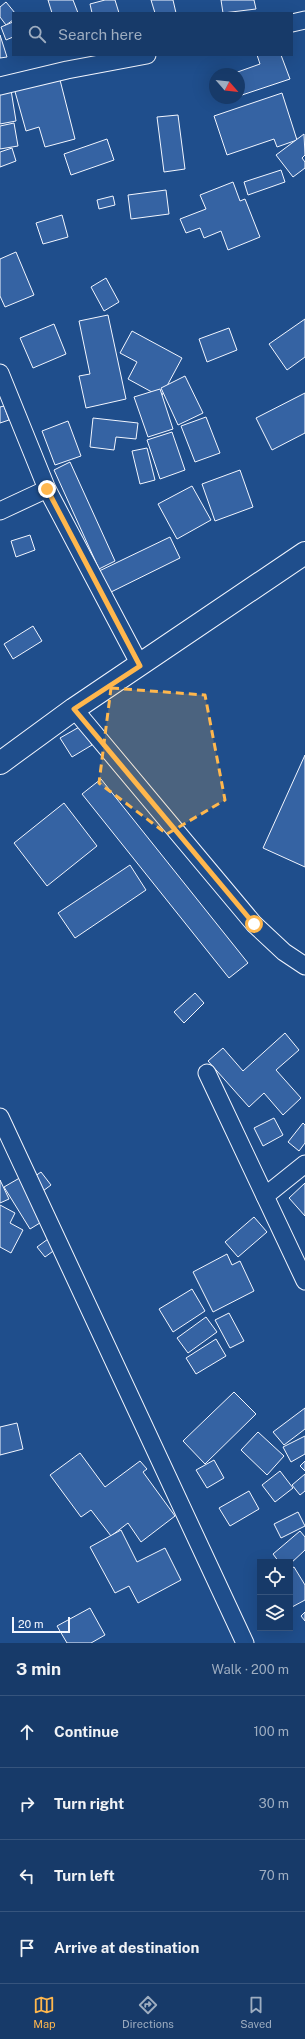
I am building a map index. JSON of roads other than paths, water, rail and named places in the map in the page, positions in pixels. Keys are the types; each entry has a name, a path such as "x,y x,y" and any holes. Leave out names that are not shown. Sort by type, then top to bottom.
{"main road":[{"path":"0,763 74,709 140,666 305,553"}],"street":[{"path":"293,23 305,20"},
{"path":"0,86 67,70 142,56"},
{"path":"0,372 47,489 140,666"},
{"path":"0,511 47,489"},
{"path":"74,709 254,924 284,952 305,966"},
{"path":"207,1073 305,1281"},
{"path":"0,1117 245,1643"},
{"path":"265,1196 305,1164"}]}
